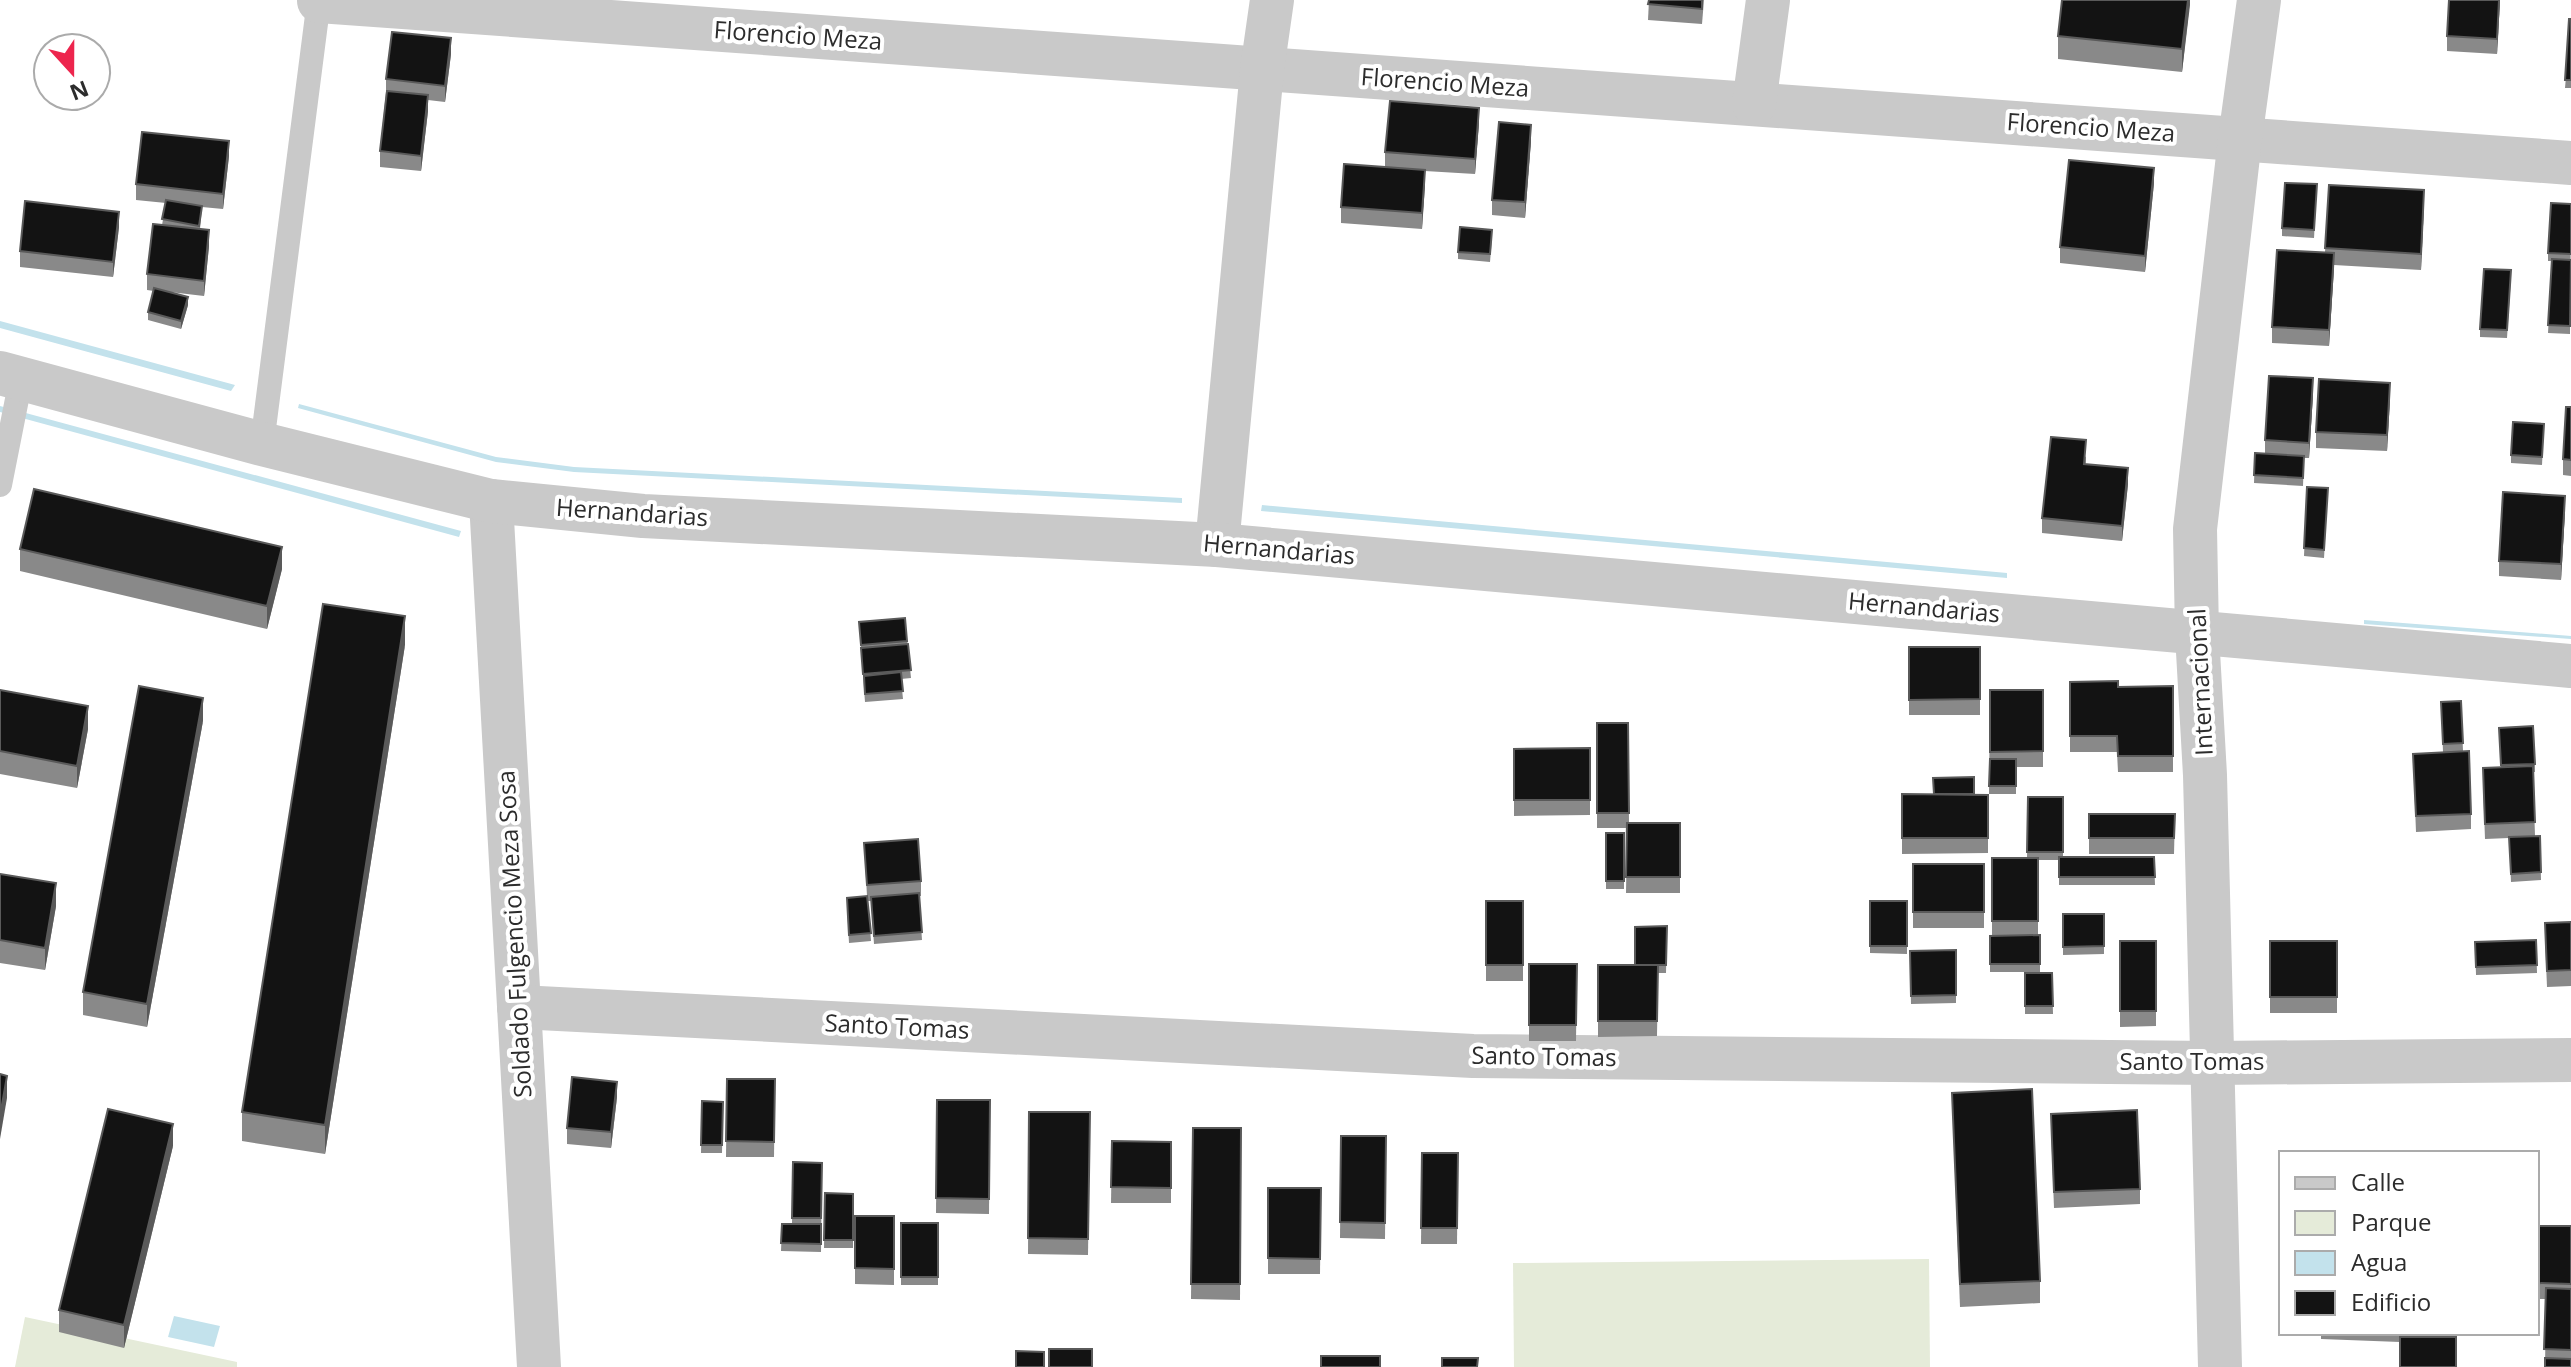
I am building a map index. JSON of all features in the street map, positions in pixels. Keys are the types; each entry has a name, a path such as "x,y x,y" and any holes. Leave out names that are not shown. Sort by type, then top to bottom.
{"street":[{"name":"Florencio Meza","path":"317,0 2571,163"},
{"path":"1217,545 1262,70 1272,0"},
{"path":"1754,104 1768,0"},
{"name":"Internacional","path":"2220,1367 2205,775 2195,529 2259,0"},
{"name":"Hernandarias","path":"11,376 262,444 491,501 643,516 1217,545 2571,666"},
{"name":"Soldado Fulgencio Meza Sosa","path":"491,501 539,1367"},
{"name":"Santo Tomas","path":"519,1007 1473,1056 2213,1063 2571,1060"}],"lane":[{"path":"262,444 317,0"},
{"path":"0,485 11,376"}],"green space":[{"path":"1929,1259 1930,1367 1514,1367 1513,1263"},
{"path":"25,1317 237,1362 237,1367 15,1367"}],"water":[{"path":"0,321 235,385 231,391 0,328"},
{"path":"299,404 496,457 574,467 1182,498 1182,503 574,472 496,462 298,408"},
{"path":"0,406 461,531 459,537 0,412"},
{"path":"1262,505 2007,573 2007,578 1261,511"},
{"path":"2364,620 2571,636 2571,639 2364,624"},
{"path":"174,1316 220,1326 214,1347 168,1337"}],"building":[{"path":"1649,0 1702,0 1702,9 1648,4"},
{"path":"2062,0 2188,0 2182,49 2058,36"},
{"path":"2449,0 2499,0 2497,39 2447,36"},
{"path":"2569,19 2571,80 2565,80"},
{"path":"392,32 451,38 445,86 386,79"},
{"path":"387,91 428,95 421,156 380,151"},
{"path":"1390,101 1479,108 1475,159 1385,152"},
{"path":"1499,122 1531,125 1525,202 1492,200"},
{"path":"142,132 229,141 223,194 136,184"},
{"path":"2069,160 2154,168 2145,256 2060,247"},
{"path":"1344,164 1425,170 1422,213 1341,207"},
{"path":"2285,183 2317,184 2314,230 2282,228"},
{"path":"2329,185 2424,190 2421,254 2325,248"},
{"path":"166,200 202,206 199,226 162,219"},
{"path":"25,201 119,212 113,262 20,251"},
{"path":"2551,203 2571,204 2571,254 2548,253"},
{"path":"153,224 209,230 204,281 147,274"},
{"path":"1460,227 1492,230 1490,254 1458,252"},
{"path":"2277,250 2334,253 2329,330 2272,327"},
{"path":"2552,259 2571,260 2570,326 2548,325"},
{"path":"2484,269 2511,270 2507,330 2480,329"},
{"path":"154,288 188,297 181,321 148,312"},
{"path":"2269,376 2313,378 2309,443 2265,440"},
{"path":"2319,379 2390,383 2387,435 2316,432"},
{"path":"2566,407 2571,407 2571,460 2563,459"},
{"path":"2513,422 2544,424 2542,457 2511,455"},
{"path":"2051,437 2086,440 2084,464 2128,468 2122,526 2042,518"},
{"path":"2255,453 2304,456 2303,478 2254,475"},
{"path":"2307,487 2328,488 2324,550 2304,548"},
{"path":"34,489 282,547 267,606 20,549"},
{"path":"2503,492 2565,496 2561,564 2499,561"},
{"path":"323,604 405,616 325,1125 242,1112"},
{"path":"905,618 907,641 861,645 859,622"},
{"path":"908,644 911,670 863,674 861,648"},
{"path":"1909,647 1980,647 1980,699 1909,700"},
{"path":"901,672 903,691 865,694 864,676"},
{"path":"2118,681 2118,687 2173,686 2173,756 2118,756 2117,736 2070,736 2070,682"},
{"path":"139,686 203,698 147,1004 83,992"},
{"path":"0,690 88,706 77,766 0,751"},
{"path":"1990,690 2043,690 2043,751 1990,752"},
{"path":"2461,701 2463,743 2443,744 2441,702"},
{"path":"1597,723 1628,723 1629,813 1597,813"},
{"path":"2533,726 2535,764 2501,765 2499,728"},
{"path":"1590,748 1590,800 1514,800 1514,749"},
{"path":"2469,751 2471,814 2416,816 2413,754"},
{"path":"1990,759 2016,759 2016,786 1989,786"},
{"path":"2533,766 2535,822 2485,824 2483,768"},
{"path":"1974,777 1974,794 1934,794 1933,778"},
{"path":"1902,794 1988,795 1988,838 1902,838"},
{"path":"2028,797 2063,797 2063,852 2027,852"},
{"path":"2089,814 2175,814 2174,838 2089,838"},
{"path":"1627,823 1680,823 1680,877 1626,877"},
{"path":"1606,833 1624,833 1624,881 1606,881"},
{"path":"2540,836 2541,872 2511,874 2509,837"},
{"path":"918,839 921,881 867,885 864,843"},
{"path":"2059,857 2154,857 2155,877 2059,877"},
{"path":"1992,858 2038,858 2038,921 1992,921"},
{"path":"1913,864 1984,864 1984,912 1913,912"},
{"path":"0,874 56,883 45,948 0,940"},
{"path":"919,893 922,932 874,936 871,897"},
{"path":"867,896 871,933 849,935 847,898"},
{"path":"1486,901 1523,901 1523,965 1486,965"},
{"path":"1870,901 1907,901 1907,946 1870,946"},
{"path":"2063,914 2104,914 2104,946 2063,947"},
{"path":"2571,922 2571,970 2547,971 2545,923"},
{"path":"1667,926 1666,965 1635,965 1635,927"},
{"path":"2040,935 2040,964 1990,964 1990,936"},
{"path":"2536,940 2537,965 2476,967 2475,942"},
{"path":"2120,941 2156,941 2156,1011 2120,1011"},
{"path":"2270,941 2337,941 2337,997 2270,997"},
{"path":"1956,950 1956,995 1911,996 1910,951"},
{"path":"1529,964 1577,964 1576,1025 1529,1025"},
{"path":"1598,965 1658,965 1657,1021 1598,1021"},
{"path":"2025,973 2052,973 2053,1006 2025,1006"},
{"path":"0,1074 7,1076 0,1116"},
{"path":"572,1077 617,1082 611,1132 567,1128"},
{"path":"727,1079 775,1079 774,1142 726,1141"},
{"path":"2032,1089 2040,1281 1960,1284 1952,1093"},
{"path":"937,1100 990,1100 989,1199 936,1198"},
{"path":"702,1101 723,1102 722,1145 701,1145"},
{"path":"108,1109 173,1124 124,1325 59,1310"},
{"path":"2137,1110 2140,1189 2054,1192 2051,1114"},
{"path":"1029,1112 1090,1112 1088,1239 1028,1238"},
{"path":"1193,1128 1241,1128 1240,1284 1191,1284"},
{"path":"1341,1136 1386,1136 1385,1223 1340,1222"},
{"path":"1112,1141 1171,1142 1171,1188 1111,1187"},
{"path":"1422,1153 1458,1153 1457,1228 1421,1228"},
{"path":"793,1162 822,1163 821,1218 792,1218"},
{"path":"1268,1188 1321,1188 1320,1259 1268,1258"},
{"path":"825,1193 853,1194 853,1240 824,1240"},
{"path":"855,1216 894,1216 894,1269 855,1268"},
{"path":"901,1223 938,1223 938,1277 901,1277"},
{"path":"782,1224 821,1224 821,1244 781,1243"},
{"path":"2539,1226 2571,1226 2571,1284 2539,1283"},
{"path":"2546,1288 2571,1289 2571,1350 2544,1349"},
{"path":"2400,1337 2456,1337 2456,1367 2400,1367"},
{"path":"1049,1349 1092,1349 1092,1367 1049,1367"},
{"path":"1016,1351 1044,1352 1044,1367 1016,1367"},
{"path":"1321,1356 1380,1356 1380,1367 1321,1367"},
{"path":"1442,1358 1478,1358 1477,1367 1442,1367"},
{"path":"2545,1358 2571,1359 2571,1367 2545,1367"}]}
